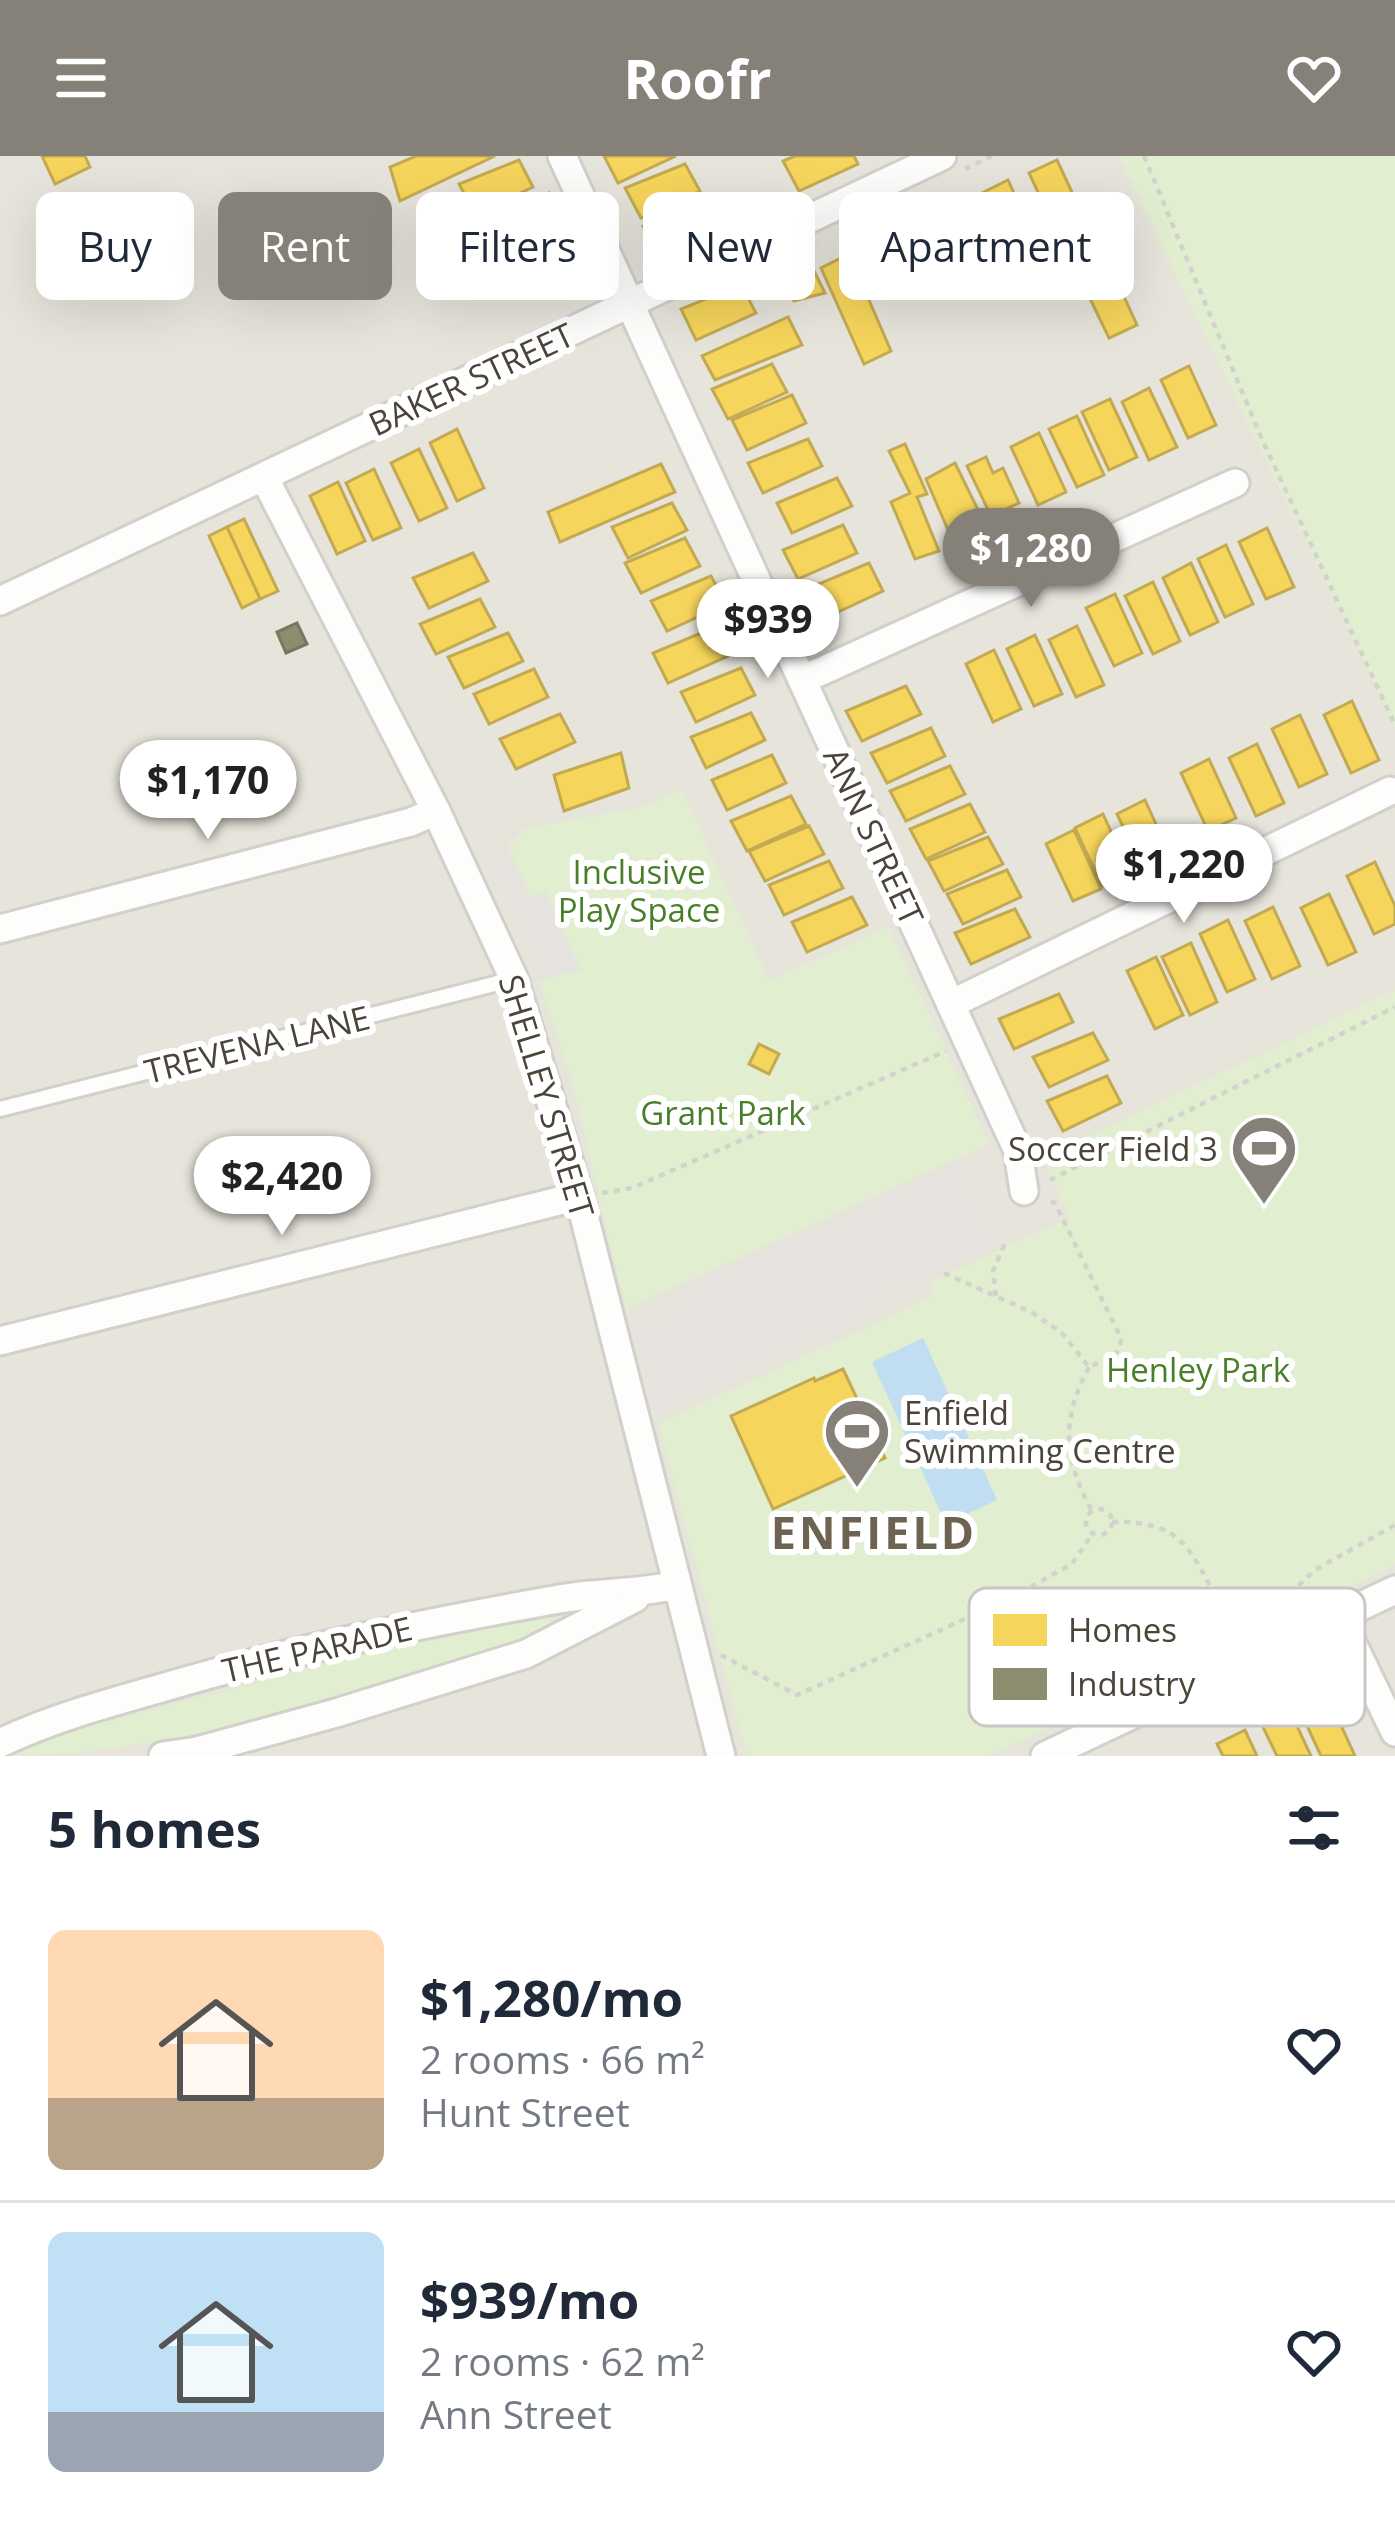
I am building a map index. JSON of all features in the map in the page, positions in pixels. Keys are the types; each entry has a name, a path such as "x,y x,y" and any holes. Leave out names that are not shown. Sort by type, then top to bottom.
{"street":[{"name":"ANN STREET","path":"562,156 1037,1186"},
{"name":"BAKER STREET","path":"0,601 631,304 924,160"},
{"name":"SHELLEY STREET","path":"264,477 436,812 514,979 585,1196 722,1756"},
{"path":"802,680 1234,483"},
{"path":"951,1004 1390,791"},
{"path":"0,929 436,812"},
{"path":"0,1341 585,1196"},
{"name":"THE PARADE","path":"0,1743 50,1720 257,1660 573,1597 677,1585"},
{"path":"1365,1605 1395,1590"},
{"name":"THE PARADE","path":"163,1756 335,1713 526,1654 644,1592"},
{"path":"1365,1670 1395,1732"},
{"path":"1045,1756 1081,1738"}],"lane":[{"name":"TREVENA LANE","path":"0,1108 514,979"}],"path":[{"path":"1144,156 1261,436 1395,725"},
{"path":"1037,1186 1395,1007"},
{"path":"585,1196 632,1188 950,1050"},
{"path":"1055,1203 1121,1342 1116,1354 1089,1367 1073,1396 1068,1423 1069,1454 1092,1510"},
{"path":"996,1296 993,1271 1005,1243"},
{"path":"944,1273 1061,1332 1089,1367"},
{"path":"1092,1510 1104,1509 1112,1522"},
{"path":"1092,1510 1086,1524 1093,1533"},
{"path":"1112,1522 1161,1528 1185,1544 1214,1588"},
{"path":"1093,1533 1106,1533 1112,1522"},
{"path":"1296,1588 1315,1570 1395,1525"},
{"path":"1029,1588 1072,1564 1093,1533"},
{"path":"693,1650 709,1650 797,1695 969,1617"}],"shaded area":[{"path":"0,156 1395,156 1395,1756 0,1756"},
{"path":"508,846 531,897 545,891 581,970 539,981 485,855"},
{"path":"958,1164 995,1245 866,1304 856,1320 655,1413 634,1334 677,1311 668,1295"}],"green space":[{"path":"1118,156 1395,156 1395,726"},
{"name":"Grant Park","path":"681,789 770,981 888,926 989,1144 626,1309 570,1075 529,949 485,855 508,846 524,829 642,807"},
{"name":"Henley Park","path":"1395,990 1395,1565 1346,1588 969,1588 969,1726 1054,1726 990,1756 747,1756 658,1424 934,1296 929,1282 1070,1218 1043,1158"},
{"path":"552,1615 548,1633 278,1714 140,1744 1,1756 44,1738 359,1656"}],"water":[{"path":"923,1338 997,1500 946,1524 872,1362"}],"building: Homes":[{"path":"42,156 85,156 90,167 55,184"},
{"path":"416,156 495,156 400,201 390,167"},
{"path":"604,156 676,156 618,183"},
{"path":"795,156 854,156 858,164 799,191 783,161"},
{"path":"519,160 533,187 522,192 463,192 459,184"},
{"path":"1057,160 1072,192 1038,192 1029,173"},
{"path":"685,164 700,191 643,192 641,218 625,188"},
{"path":"1008,180 1013,192 984,192"},
{"path":"839,259 839,300 869,300 891,351 864,364 821,268"},
{"path":"815,273 825,293 815,296"},
{"path":"704,300 749,300 756,313 696,340 681,309"},
{"path":"1091,300 1126,300 1137,325 1109,338"},
{"path":"788,317 802,345 715,380 702,356"},
{"path":"772,364 787,392 728,419 712,389"},
{"path":"1189,366 1216,425 1188,438 1161,380"},
{"path":"1149,388 1177,447 1149,460 1122,402"},
{"path":"792,395 806,423 747,450 732,420"},
{"path":"1110,399 1137,457 1109,470 1082,412"},
{"path":"1077,416 1104,475 1077,487 1049,429"},
{"path":"457,429 484,488 457,501 430,443"},
{"path":"1039,433 1066,492 1038,505 1011,447"},
{"path":"808,439 822,466 763,493 748,463"},
{"path":"905,444 927,494 917,497 939,551 915,559 891,502 910,493 889,451"},
{"path":"419,449 447,508 419,521 391,463"},
{"path":"986,457 993,473 1003,468 1019,503 991,516 967,466"},
{"path":"955,463 984,522 951,537 926,479"},
{"path":"661,464 675,492 560,542 548,512"},
{"path":"374,469 401,528 373,540 346,483"},
{"path":"837,478 852,506 792,533 777,503"},
{"path":"338,482 365,541 337,554 310,496"},
{"path":"672,503 687,530 628,558 612,527"},
{"path":"244,519 278,591 260,599 227,527"},
{"path":"843,525 857,553 798,579 783,550"},
{"path":"227,527 260,599 242,608 209,536"},
{"path":"1267,528 1294,587 1266,599 1239,542"},
{"path":"685,538 700,566 641,593 625,563"},
{"path":"1226,545 1253,604 1225,617 1198,559"},
{"path":"473,553 488,581 429,608 413,578"},
{"path":"869,563 883,591 825,618 809,588"},
{"path":"1191,563 1218,622 1190,635 1163,578"},
{"path":"711,576 726,604 667,631 651,601"},
{"path":"1153,582 1180,641 1153,654 1125,596"},
{"path":"1115,594 1142,653 1114,666 1086,608"},
{"path":"480,599 495,627 436,654 420,624"},
{"path":"1077,626 1104,685 1076,697 1049,640"},
{"path":"713,628 728,656 668,683 653,653"},
{"path":"508,633 523,661 464,688 448,657"},
{"path":"1035,635 1062,694 1034,706 1007,649"},
{"path":"994,650 1021,709 993,722 966,664"},
{"path":"741,668 755,695 696,722 681,692"},
{"path":"534,669 548,697 489,724 474,694"},
{"path":"906,686 921,714 862,741 846,711"},
{"path":"1352,701 1379,760 1351,773 1324,715"},
{"path":"751,713 765,740 706,768 691,737"},
{"path":"560,714 575,742 516,769 500,739"},
{"path":"1300,715 1327,774 1299,787 1272,729"},
{"path":"931,728 945,756 887,783 871,753"},
{"path":"1257,744 1284,803 1256,816 1229,758"},
{"path":"621,753 629,788 564,811 554,775"},
{"path":"772,755 786,783 727,810 712,780"},
{"path":"1209,759 1236,818 1208,831 1181,773"},
{"path":"950,766 965,794 906,821 890,791"},
{"path":"791,796 806,824 747,851 731,821"},
{"path":"1145,800 1172,859 1144,872 1117,814"},
{"path":"970,804 985,832 926,859 910,829"},
{"path":"1103,814 1130,873 1102,886 1075,828"},
{"path":"809,826 824,854 765,881 749,851"},
{"path":"1074,830 1101,889 1073,901 1046,844"},
{"path":"988,837 1003,864 944,891 928,861"},
{"path":"829,861 843,888 784,915 769,885"},
{"path":"1375,862 1395,906 1395,924 1374,934 1347,876"},
{"path":"1007,870 1021,897 963,924 947,894"},
{"path":"1329,894 1356,952 1328,965 1301,908"},
{"path":"852,897 867,925 807,952 792,922"},
{"path":"1273,907 1300,966 1272,979 1245,921"},
{"path":"1015,909 1030,937 971,964 955,933"},
{"path":"1228,920 1255,979 1227,992 1200,934"},
{"path":"1191,943 1217,1002 1190,1015 1162,957"},
{"path":"1156,957 1183,1015 1155,1029 1127,971"},
{"path":"1059,994 1073,1022 1014,1049 999,1019"},
{"path":"1093,1033 1108,1060 1049,1087 1033,1057"},
{"path":"759,1044 779,1054 769,1074 749,1064"},
{"path":"1107,1076 1121,1103 1063,1131 1047,1101"},
{"path":"843,1369 885,1458 773,1509 731,1416"},
{"path":"1262,1726 1297,1726 1311,1756 1277,1756"},
{"path":"1307,1726 1341,1726 1355,1756 1321,1756"},
{"path":"1245,1730 1257,1756 1223,1756 1217,1744"}],"building: Industry":[{"path":"297,623 307,644 286,653 277,632"}],"place":[{"name":"Soccer Field 3","path":"1264,1207"},
{"name":"Enfield Swimming Centre","path":"857,1490"}],"district":[{"name":"ENFIELD","path":"874,1531"}],"park label":[{"name":"Inclusive Play Space","path":"639,890"}]}
